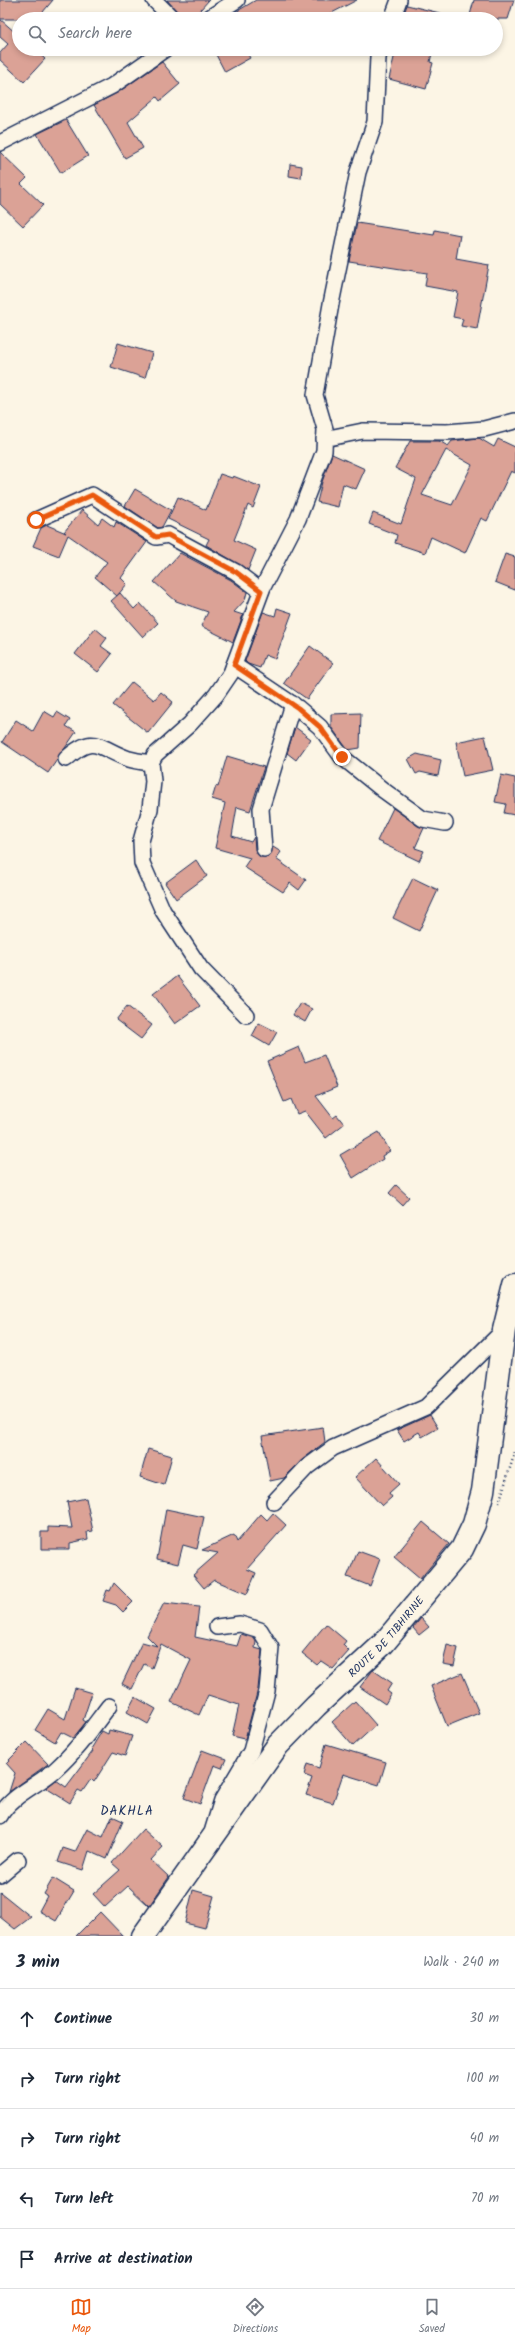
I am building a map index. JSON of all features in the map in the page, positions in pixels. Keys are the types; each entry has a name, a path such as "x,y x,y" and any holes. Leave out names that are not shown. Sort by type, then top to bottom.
{"street":[{"path":"154,0 166,12"},
{"path":"218,12 237,0"},
{"path":"395,12 399,0"},
{"path":"0,143 112,86 155,56"},
{"path":"246,1015 196,962 163,911 142,863 141,841 150,809 153,781 151,763 155,755 190,724 216,695 234,665 261,591 298,518 324,451 325,429 315,395 330,304 358,172 375,122 378,56"},
{"path":"324,439 363,431 446,432 484,429 515,421"},
{"path":"36,520 92,495 156,537 168,535 236,572 261,591"},
{"path":"234,665 293,704 320,727 342,757 383,790 423,819 444,823"},
{"path":"264,849 261,809 293,704"},
{"path":"66,759 79,747 94,743 130,759 151,763"},
{"name":"ROUTE DE TIBHIRINE","path":"143,1936 278,1745 316,1706 383,1644 462,1549 474,1524 483,1491 504,1330 515,1285"},
{"path":"274,1502 308,1467 333,1448 426,1407 504,1330"},
{"path":"209,1842 222,1800 251,1751 267,1691 270,1648 260,1630 240,1624 217,1627"},
{"path":"0,1816 17,1798 55,1770 78,1747 109,1706"},
{"path":"0,1875 18,1860"}],"building":[{"path":"0,0 53,0 43,12 12,12 12,19 0,19"},
{"path":"167,0 209,0 198,12 178,12"},
{"path":"256,0 357,0 334,12 236,12"},
{"path":"474,0 514,0 508,19 503,19 503,12 471,12"},
{"path":"407,5 436,12 404,12"},
{"path":"0,19 12,30 12,56 42,56 45,59 24,82 0,60 0,53 8,44 0,37"},
{"path":"217,56 249,56 250,58 225,72"},
{"path":"394,56 431,56 430,62 433,63 426,89 389,79"},
{"path":"162,62 180,84 160,101 157,97 128,122 143,148 125,158 94,105 117,93"},
{"path":"66,120 88,156 61,173 37,134"},
{"path":"0,152 27,178 21,184 43,205 23,226 0,204"},
{"path":"290,164 302,166 301,178 289,176"},
{"path":"357,223 434,235 435,230 460,235 456,259 489,265 477,329 461,326 463,319 453,317 458,292 425,286 427,273 349,261"},
{"path":"118,343 152,353 145,378 111,367"},
{"path":"479,438 494,447 498,439 515,447 515,473 511,471 487,521 481,518 465,553 431,537 425,553 395,543 397,535 369,524 373,513 401,524 416,479 395,468 410,441 439,441 448,446 452,441","holes":["446,450 472,465 452,505 422,495"]},
{"path":"332,454 365,469 356,489 343,484 338,507 317,502"},
{"path":"220,474 232,478 233,476 261,487 253,508 248,505 234,540 256,550 248,570 206,545 209,539 168,519 178,497 206,510"},
{"path":"135,489 171,510 162,527 158,528 125,506"},
{"path":"82,510 98,524 102,518 114,527 116,522 147,542 121,578 127,584 117,596 95,577 107,562 68,535 59,556 33,546 41,528 47,525 66,533 64,532"},
{"path":"180,553 231,580 247,592 245,600 234,612 243,615 233,642 201,626 208,612 176,601 154,582"},
{"path":"505,554 515,557 515,590 495,582"},
{"path":"120,593 134,609 140,603 158,623 143,637 111,601"},
{"path":"277,608 292,613 275,659 265,655 260,668 248,664 245,661 263,612 275,616"},
{"path":"95,628 107,638 101,646 112,654 98,672 75,654"},
{"path":"310,646 333,663 307,699 284,683"},
{"path":"132,682 154,700 161,692 173,702 148,733 113,705"},
{"path":"44,711 54,717 57,712 70,720 66,726 76,732 48,773 2,742 16,720 33,731"},
{"path":"361,713 360,748 348,750 331,727 331,714"},
{"path":"295,727 311,739 296,760 287,753"},
{"path":"485,736 493,770 463,776 456,742"},
{"path":"417,754 441,760 438,776 420,772 416,774 408,759"},
{"path":"227,756 264,767 250,811 237,807 232,836 251,842 254,837 255,850 260,857 269,856 273,847 281,852 276,859 306,880 299,890 290,883 283,892 244,867 250,858 215,848 225,803 212,799 216,786 218,787"},
{"path":"501,775 515,778 515,815 504,813 506,804 495,802"},
{"path":"393,808 418,826 424,828 415,848 424,851 419,861 377,841"},
{"path":"196,860 207,876 176,899 165,883"},
{"path":"413,878 438,890 419,931 393,918"},
{"path":"177,976 200,1006 175,1024 153,994"},
{"path":"300,1003 312,1009 305,1022 293,1015"},
{"path":"127,1006 152,1025 141,1039 116,1020"},
{"path":"259,1023 277,1032 269,1046 252,1036"},
{"path":"299,1047 305,1062 324,1055 337,1087 316,1096 333,1118 337,1115 344,1124 326,1138 305,1111 297,1114 291,1099 284,1102 267,1061"},
{"path":"379,1132 390,1151 382,1156 383,1159 353,1178 340,1155"},
{"path":"396,1185 409,1197 402,1205 389,1193"},
{"path":"430,1415 438,1428 422,1437 419,1432 404,1441 397,1430"},
{"path":"323,1427 325,1442 302,1460 284,1478 270,1481 262,1436"},
{"path":"148,1449 172,1456 164,1485 140,1477"},
{"path":"376,1458 399,1484 389,1493 392,1497 382,1506 355,1477"},
{"path":"86,1498 93,1531 87,1532 88,1539 70,1543 70,1549 41,1549 41,1532 48,1532 48,1527 72,1528 67,1502"},
{"path":"166,1509 204,1517 197,1549 183,1545 178,1564 157,1559"},
{"path":"273,1513 286,1525 247,1569 256,1573 247,1594 214,1580 204,1588 193,1575 218,1553 202,1550 234,1535 237,1542 261,1514 267,1520"},
{"path":"423,1522 449,1544 420,1579 394,1557"},
{"path":"358,1551 380,1559 370,1586 347,1577"},
{"path":"114,1583 133,1602 123,1612 116,1605 103,1601 107,1590 110,1591"},
{"path":"164,1603 199,1607 195,1637 237,1646 241,1634 254,1638 256,1642 255,1648 262,1650 258,1689 245,1739 232,1736 239,1705 208,1695 199,1715 171,1702 191,1660 161,1644 152,1668 144,1664 132,1689 122,1684 142,1642 157,1646 147,1636"},
{"path":"421,1618 429,1627 419,1635 413,1628"},
{"path":"326,1624 346,1641 343,1645 349,1651 333,1669 321,1661 317,1665 302,1653"},
{"path":"447,1645 458,1648 454,1666 443,1664"},
{"path":"373,1670 392,1683 387,1691 391,1694 385,1704 360,1687"},
{"path":"462,1673 479,1713 447,1726 431,1686"},
{"path":"75,1688 92,1693 83,1720 86,1722 73,1738 61,1732 55,1742 35,1730 48,1709 65,1719"},
{"path":"135,1697 156,1709 148,1724 127,1712"},
{"path":"355,1701 376,1725 353,1746 332,1722"},
{"path":"109,1730 132,1736 125,1756 113,1752 94,1782 91,1779 82,1792 78,1790 70,1803 46,1788 56,1780 66,1787 93,1751 91,1749 102,1731 108,1734"},
{"path":"27,1742 48,1764 9,1792 15,1773 6,1763"},
{"path":"326,1744 386,1762 379,1785 343,1774 333,1803 306,1795 312,1778 304,1775 307,1764 319,1768"},
{"path":"202,1750 226,1759 222,1768 214,1765 200,1804 184,1798"},
{"path":"112,1816 123,1821 107,1859 89,1851 83,1870 58,1862 63,1848 75,1852 87,1829 103,1837"},
{"path":"143,1829 163,1847 151,1860 169,1877 149,1906 128,1886 105,1907 93,1894 120,1870 112,1863"},
{"path":"53,1878 74,1891 56,1921 39,1911 47,1896 44,1894"},
{"path":"193,1890 214,1896 205,1928 185,1923"},
{"path":"0,1892 31,1917 15,1929 0,1917"},
{"path":"100,1912 123,1936 76,1936"}],"district":[{"name":"DAKHLA","path":"127,1810"}],"route":[{"path":"36,520 92,495 156,537 168,535 236,572 261,591 234,665 298,708 320,727 342,757"}]}
